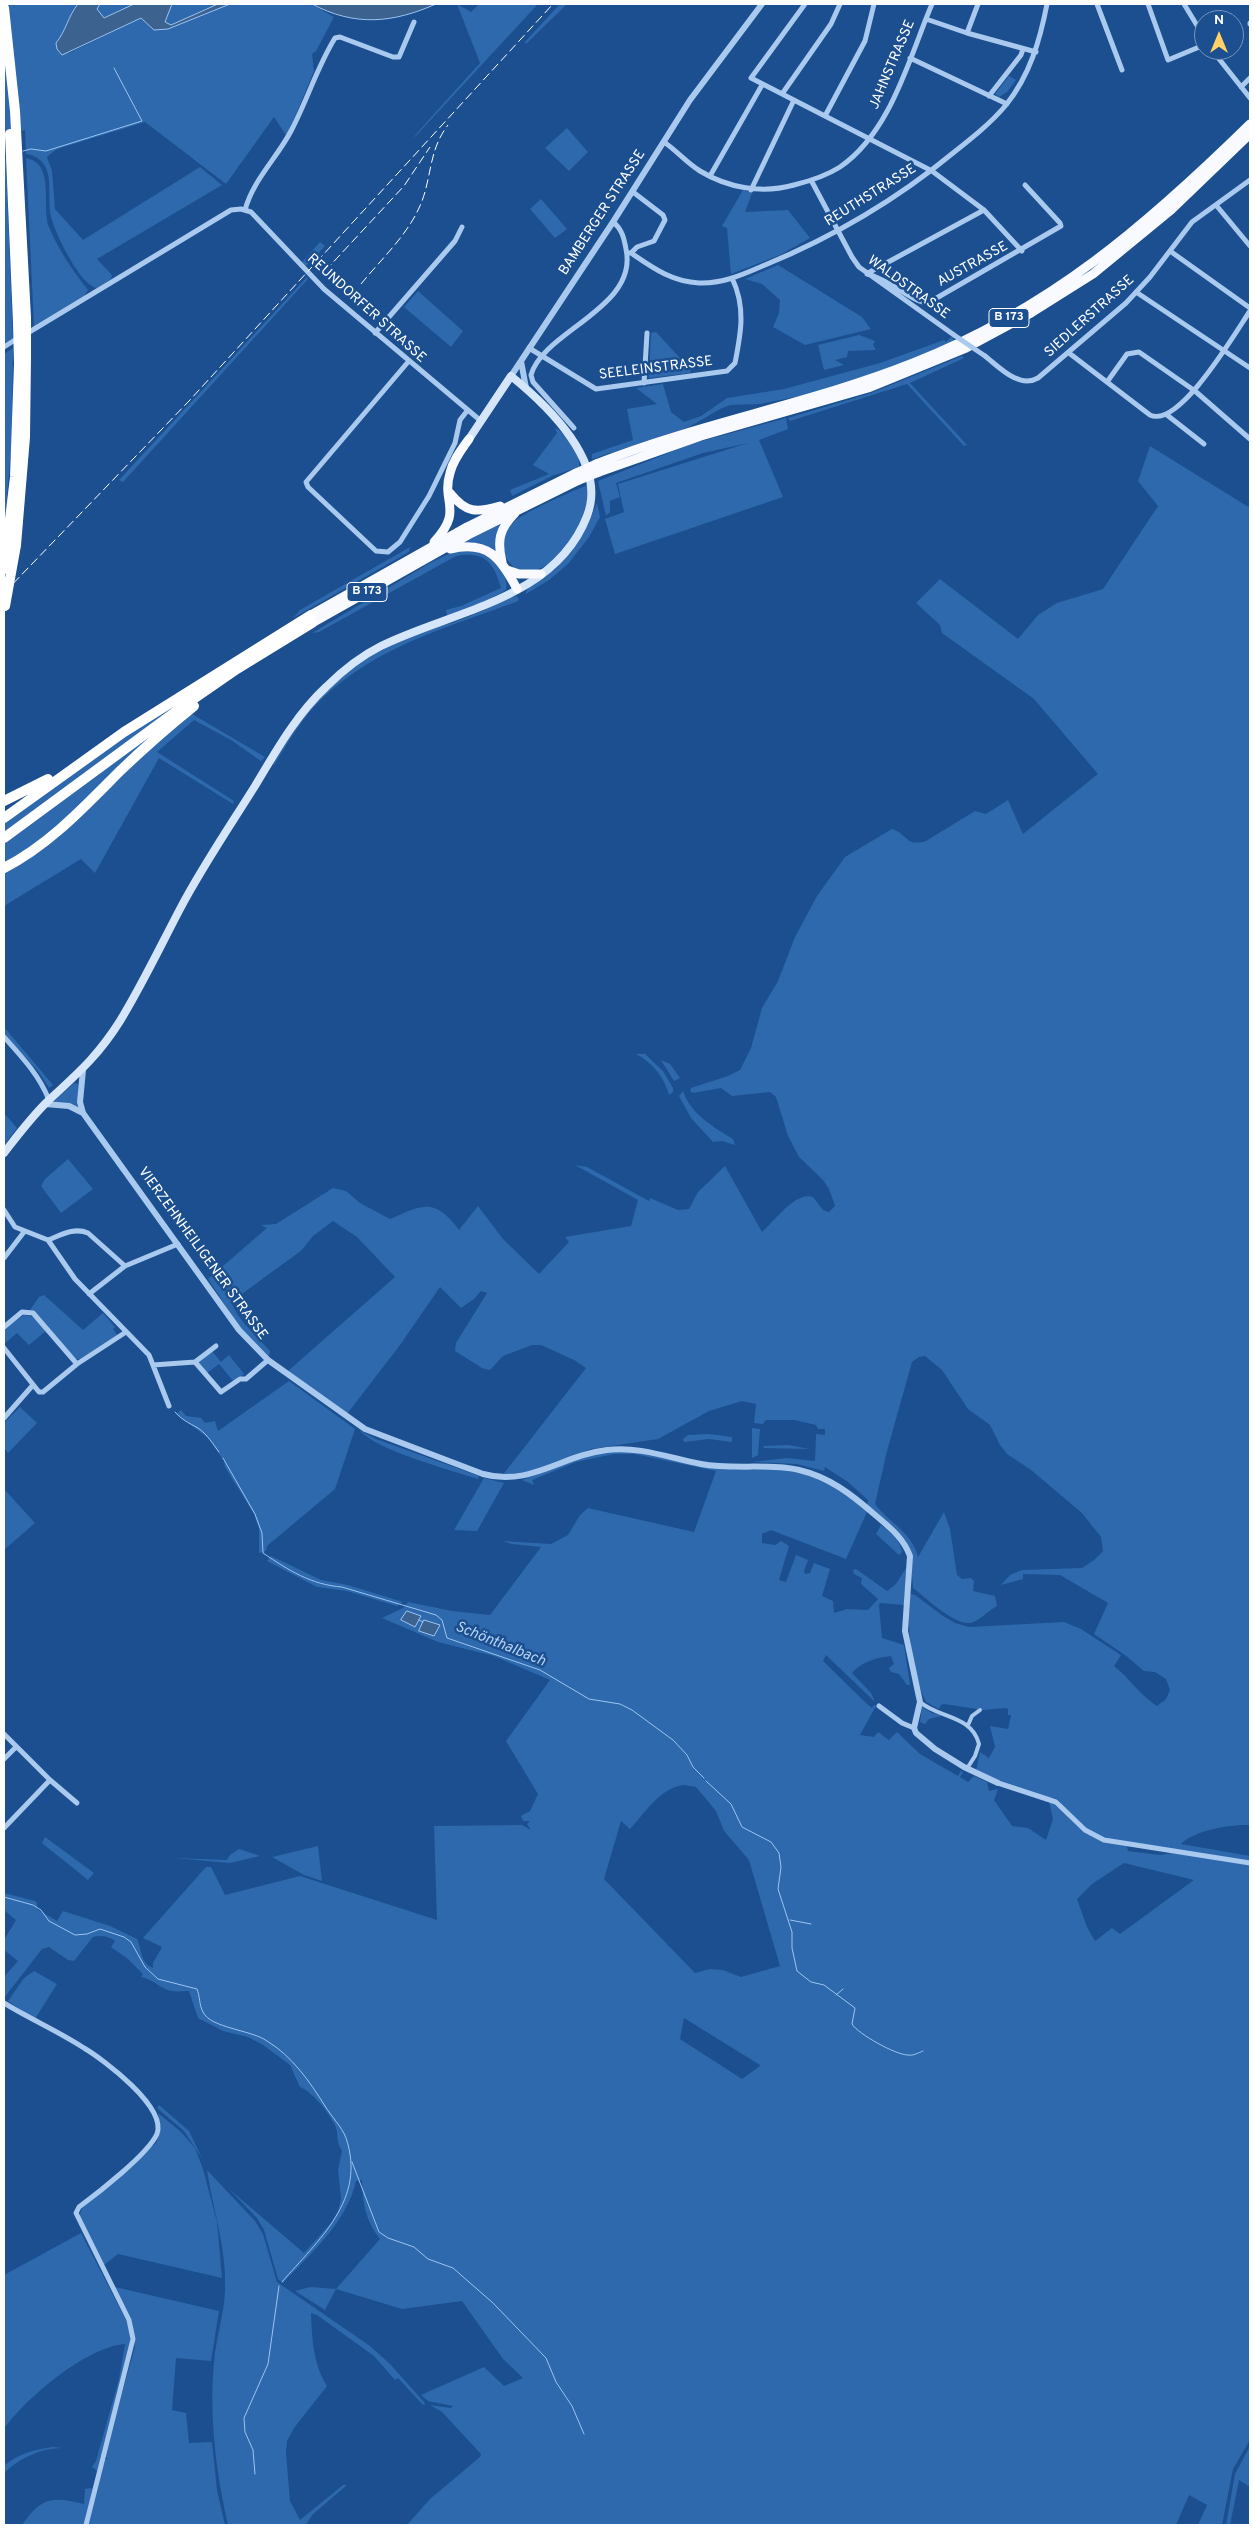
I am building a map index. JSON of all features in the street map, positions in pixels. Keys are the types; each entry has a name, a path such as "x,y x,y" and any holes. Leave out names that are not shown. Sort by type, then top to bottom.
{"highway":[{"path":"4,8 16,173 25,437 16,544 4,609"},
{"path":"4,66 16,173"},
{"name":"B 173","path":"312,619 427,549 577,476 688,432 865,381 913,364 980,333 1056,289 1114,248 1165,205 1250,124"},
{"name":"B 173","path":"598,468 868,388 966,348 1047,303 1106,264 1171,210 1250,134"},
{"path":"4,569 15,477 23,361"},
{"path":"427,549 448,524 451,509 450,473 469,438"},
{"path":"450,493 464,508 478,511 519,505"},
{"path":"517,589 505,566 499,537 503,526 519,505"},
{"name":"B 173","path":"312,619 519,505"},
{"path":"438,551 471,546 481,548 519,574 541,574"},
{"path":"4,838 182,707 312,619"},
{"path":"4,818 88,756 200,683 312,619"},
{"path":"4,868 26,856 52,836 148,744 237,669"},
{"path":"4,801 88,756"}],"main road":[{"path":"4,1152 47,1102 92,1060 131,1004 181,906 292,726 310,703 344,670 380,647 474,610 517,589 541,574 563,554 582,529 590,507 591,485 584,460 569,434 545,406 511,376"},
{"name":"BAMBERGER STRASSE","path":"469,438 511,376"}],"street":[{"name":"BAMBERGER STRASSE","path":"511,376 614,222 690,100 762,4"},
{"path":"805,4 751,78 932,171 984,210 1022,250"},
{"path":"782,94 825,34 840,4"},
{"path":"825,116 865,41 874,4"},
{"name":"JAHNSTRASSE","path":"664,142 699,170 710,176 751,190 771,190 811,180 839,168 869,138 888,111 932,4"},
{"path":"967,33 978,4"},
{"name":"REUTHSTRASSE","path":"629,253 661,273 678,280 700,283 732,278 838,231 882,206 932,171 990,122 1007,104 1022,82 1036,52 1047,4"},
{"path":"1097,4 1122,70"},
{"path":"1148,4 1168,60 1194,49"},
{"path":"1184,4 1194,21"},
{"path":"926,19 967,33 1036,52"},
{"path":"4,347 231,210 243,210 258,180 291,133 319,68 336,38 340,37 398,57 414,22"},
{"path":"990,96 1021,55 1023,49"},
{"path":"910,58 1007,104"},
{"path":"1220,60 1250,98"},
{"path":"1241,86 1250,78"},
{"path":"710,176 762,85"},
{"path":"751,190 794,100"},
{"name":"WALDSTRASSE","path":"811,180 854,262 868,274 1017,379 1026,382"},
{"name":"SIEDLERSTRASSE","path":"1026,382 1038,378 1110,319 1136,292 1192,222 1250,180"},
{"name":"AUSTRASSE","path":"868,274 880,276 918,300 928,303 1022,250 1060,226 1060,223 1025,185"},
{"path":"629,253 637,247 654,241 665,220 663,215 632,192"},
{"path":"1216,205 1250,246"},
{"name":"REUNDORFER STRASSE","path":"243,210 256,217 313,279 375,334 481,421"},
{"path":"868,274 984,210"},
{"path":"574,428 533,382 532,371 542,355 588,318 617,289 625,273 629,253 622,232 614,222"},
{"path":"375,334 455,241 462,227"},
{"path":"1170,251 1250,308"},
{"name":"SEELEINSTRASSE","path":"529,348 596,389 727,371 732,368 740,338 742,314 740,294 732,278"},
{"path":"1136,292 1250,368"},
{"path":"1069,353 1150,415 1158,417 1167,415 1195,391 1250,312"},
{"path":"644,383 647,334"},
{"path":"1106,382 1127,354 1139,352 1195,391 1250,439"},
{"path":"521,361 526,388"},
{"path":"408,362 306,482 308,487 376,551 388,552 400,542 433,488 455,443 460,420 467,411"},
{"path":"1167,415 1204,444"},
{"path":"4,1038 33,1069 45,1087 47,1102 69,1106 83,1113"},
{"path":"83,1070 80,1102 83,1113"},
{"name":"VIERZEHNHEILIGENER STRASSE","path":"83,1113 239,1330 268,1360 347,1418 378,1436 494,1477 521,1477 580,1455 627,1449 723,1467 798,1470 831,1481 890,1527 906,1545 911,1568 905,1631 920,1702"},
{"path":"4,1210 15,1227 48,1240 80,1230 88,1233 125,1266"},
{"path":"4,1258 24,1232"},
{"path":"48,1240 67,1270 149,1355 169,1406"},
{"path":"89,1294 125,1266 178,1244"},
{"path":"4,1327 22,1312 33,1313 77,1364"},
{"path":"4,1348 39,1392 43,1392 77,1364 126,1332"},
{"path":"153,1365 195,1362 216,1346"},
{"path":"195,1362 221,1392 240,1379 246,1378 268,1360"},
{"path":"4,1418 33,1385"},
{"path":"914,1728 920,1702 931,1710 968,1725 979,1744 976,1756 968,1767"},
{"path":"879,1706 902,1723 914,1728 924,1741 940,1753 972,1772 998,1783 1056,1802 1085,1830 1104,1840 1250,1863"},
{"path":"968,1725 972,1716 980,1710"},
{"path":"4,1734 50,1780 78,1803"},
{"path":"4,1759 16,1747"},
{"path":"4,1828 50,1780"},
{"path":"4,2003 91,2053 143,2096 152,2106 158,2126 155,2136 143,2151 117,2177 79,2207 76,2213 129,2320 133,2339 86,2525"}],"shaded area":[{"path":"4,4 78,4 56,43 69,53 141,18 154,30 168,29 230,4 311,4 334,17 316,51 312,54 314,71 289,131 286,135 274,117 226,184 145,122 57,149 47,157 52,171 55,209 83,240 200,167 222,185 97,259 112,275 111,279 97,288 90,285 83,278 61,243 50,212 47,171 39,159 26,154 25,130 9,135 4,142"},
{"path":"78,4 100,4 97,9 104,18 134,4 172,4 165,22 171,25 218,4 230,4 168,29 154,30 141,18 62,55 57,49 56,43"},
{"path":"100,4 134,4 103,18 97,9"},
{"path":"172,4 218,4 171,25 164,22"},
{"path":"312,4 436,4 405,15 374,20 343,16"},
{"path":"457,4 471,12 479,4 538,4 412,140 480,63"},
{"path":"560,4 567,4 527,43 524,43"},
{"path":"1009,76 1016,80 1007,92 999,97 995,94"},
{"path":"567,128 588,152 569,171 545,148"},
{"path":"26,158 35,162 41,168 46,187 49,227 66,260 88,290 84,296 34,326"},
{"path":"6,159 13,340 5,343 4,160"},
{"path":"743,190 752,193 745,212 788,210 810,238 780,255 731,274 727,228 722,226"},
{"path":"541,199 567,229 555,238 530,209"},
{"path":"320,242 325,246 306,266 302,262"},
{"path":"778,265 862,317 871,329 805,345 773,327 779,313 780,300 762,284 745,279"},
{"path":"307,277 308,279 123,482 119,480"},
{"path":"418,291 463,331 451,347 404,307"},
{"path":"656,332 691,370 690,373 649,378 651,333"},
{"path":"859,335 875,341 873,345 876,350 848,351 847,357 835,360 844,365 824,370 818,345"},
{"path":"951,337 955,341 892,367 805,395 760,404 731,405 722,408 689,427 592,459 592,454 633,440 627,409 657,404 636,388 663,384 671,412 684,422 701,416 727,398 784,389 880,363 944,340 946,342"},
{"path":"13,348 12,440 4,529 4,354"},
{"path":"962,356 964,358 910,383 967,445 964,446 907,384 790,421 788,418 871,393"},
{"path":"786,418 788,429 759,440 783,497 615,554 605,519 624,512 618,484 748,443 703,453 616,483 620,497 610,501 610,512 606,516 598,481 691,444"},
{"path":"555,428 564,434 572,444 578,456 579,467 552,476 512,496 510,490 549,474 533,465 557,433"},
{"path":"1150,446 1250,508 1250,1825 1224,1827 1204,1832 1187,1839 1181,1844 1250,1856 1250,1861 1127,1846 1128,1851 1160,1855 1173,1853 1250,1864 1250,2440 1233,2469 1222,2525 1198,2525 1207,2505 1189,2495 1176,2525 407,2525 430,2499 480,2457 481,2454 442,2412 430,2405 451,2408 453,2406 428,2401 421,2395 484,2367 504,2386 523,2378 503,2359 462,2301 402,2309 336,2289 380,2239 368,2219 362,2180 356,2181 345,2210 327,2236 283,2283 278,2279 264,2230 257,2218 229,2189 304,2253 331,2223 338,2211 341,2198 338,2170 342,2151 336,2128 329,2114 320,2103 300,2087 290,2065 263,2045 248,2037 223,2031 198,2018 189,1991 168,1990 141,1977 143,1974 128,1959 111,1947 115,1941 107,1937 93,1937 74,1961 68,1960 49,1947 42,1949 4,1998 4,1977 18,1961 4,1950 4,1940 16,1920 4,1910 4,1893 35,1901 37,1909 57,1921 63,1911 110,1926 137,1939 144,1960 153,1968 153,1963 162,1947 143,1938 206,1867 211,1867 225,1895 300,1876 437,1920 434,1826 522,1825 531,1830 527,1824 530,1821 523,1821 521,1816 530,1811 538,1794 506,1741 550,1680 494,1656 438,1642 382,1618 403,1608 408,1602 452,1611 490,1615 541,1547 502,1541 551,1544 568,1535 580,1515 588,1508 694,1532 716,1471 634,1454 614,1454 576,1462 532,1480 534,1485 522,1480 594,1454 634,1451 736,1470 787,1470 818,1478 841,1490 867,1512 846,1559 771,1530 762,1534 762,1543 775,1545 781,1541 789,1546 779,1580 786,1582 796,1555 808,1560 804,1571 805,1574 810,1573 814,1563 830,1569 822,1596 833,1601 834,1613 847,1609 868,1610 878,1599 861,1584 862,1578 854,1574 853,1570 856,1569 887,1591 896,1584 906,1568 904,1605 880,1603 879,1605 882,1638 904,1645 910,1685 907,1685 899,1674 891,1672 889,1668 894,1664 891,1656 865,1663 852,1673 871,1693 875,1702 826,1655 823,1661 867,1704 872,1708 874,1705 876,1706 860,1735 874,1737 878,1732 889,1740 897,1732 920,1754 958,1776 961,1771 963,1772 960,1777 968,1782 974,1776 987,1782 989,1791 998,1789 994,1800 1012,1826 1028,1828 1046,1840 1053,1819 1049,1801 1062,1806 1058,1799 1019,1790 976,1771 980,1752 989,1758 995,1747 990,1726 1008,1729 1011,1715 1008,1715 1008,1709 983,1710 944,1704 939,1709 926,1702 916,1676 911,1649 909,1622 910,1594 915,1595 955,1623 969,1627 1064,1622 1081,1629 1121,1655 1114,1666 1144,1696 1157,1706 1166,1699 1170,1690 1166,1679 1155,1672 1144,1671 1125,1655 1094,1634 1108,1603 1060,1575 1023,1574 1023,1579 1001,1585 1010,1575 1022,1570 1082,1568 1103,1551 1101,1537 1082,1513 1031,1470 1007,1454 990,1425 968,1409 942,1370 925,1356 919,1357 912,1362 887,1451 875,1504 911,1541 918,1557 944,1512 950,1529 957,1575 962,1579 971,1578 974,1581 973,1591 995,1596 997,1606 970,1623 956,1620 913,1588 910,1549 867,1507 868,1500 848,1482 825,1467 824,1471 797,1464 752,1462 787,1458 815,1461 816,1434 825,1435 825,1429 818,1429 816,1425 794,1420 766,1420 763,1424 754,1423 756,1404 742,1401 709,1411 658,1439 591,1449 536,1470 502,1476 586,1368 574,1360 541,1345 532,1345 503,1356 490,1370 482,1368 455,1351 456,1343 487,1293 481,1291 474,1299 461,1308 440,1287 400,1345 347,1414 288,1371 395,1277 357,1237 333,1221 313,1236 302,1250 231,1302 243,1322 270,1351 269,1358 241,1329 208,1279 267,1228 261,1225 276,1224 333,1188 346,1191 360,1203 390,1219 411,1210 427,1207 435,1208 450,1219 459,1230 478,1206 503,1239 539,1274 569,1242 565,1237 631,1226 638,1200 575,1165 587,1167 649,1201 650,1198 678,1210 689,1209 698,1192 725,1166 762,1232 785,1208 806,1196 813,1197 823,1210 829,1212 835,1206 829,1189 823,1180 799,1157 788,1136 776,1097 770,1092 732,1096 721,1088 693,1093 690,1091 691,1088 740,1070 751,1048 762,1008 778,981 795,937 817,896 845,857 892,829 910,841 926,841 975,811 986,814 1008,800 1023,834 1098,774 1034,699 942,633 940,625 916,603 940,579 1018,639 1038,615 1057,603 1103,589 1158,506 1138,481","holes":["424,1620 437,1632 419,1631","683,1785 696,1787 716,1811 724,1831 749,1860 780,1966 741,1977 723,1970 710,1969 695,1973 604,1879 621,1821 630,1829 660,1796 674,1787","1124,1863 1194,1880 1120,1934 1112,1928 1095,1941 1087,1927 1077,1899 1092,1884","684,2018 760,2066 742,2079 680,2039"]},
{"path":"588,485 588,497 580,522 574,535 557,557 547,565 536,570 517,570 506,558 502,548 503,532 508,526 528,513"},
{"path":"597,503 600,517 589,537 568,564 549,580 526,594 529,587 555,569 568,554 584,530"},
{"path":"501,522 496,537 497,554 477,543 464,542"},
{"path":"410,547 409,552 293,618 300,610"},
{"path":"461,548 490,555 504,575 507,585 506,590 486,601 447,616 446,610 461,606 501,588 495,571 486,560 474,555 456,556 319,632 312,633 430,563"},
{"path":"517,596 519,600 516,602 461,621 407,643 357,671 334,688 313,708 297,728 274,765 272,763 295,729 321,697 335,683 368,658 405,639 471,616"},
{"path":"227,671 4,833 4,823 109,746"},
{"path":"192,714 265,757 261,761 231,740 194,720 157,752 234,801 233,804 159,758 95,873 81,859 4,906 4,872 184,718"},
{"path":"158,730 45,839 4,866 4,844"},
{"path":"4,1027 53,1085 49,1088 38,1071 4,1034"},
{"path":"636,1054 645,1054 663,1071 673,1088 673,1092 669,1095 657,1071"},
{"path":"661,1060 670,1064 680,1078 674,1081"},
{"path":"74,1083 78,1084 78,1107 54,1101"},
{"path":"683,1091 691,1107 710,1125 733,1139 735,1145 722,1141 713,1142 691,1118 679,1096"},
{"path":"4,1113 17,1128 5,1144 4,1143"},
{"path":"68,1159 93,1189 61,1213 41,1186 45,1179"},
{"path":"44,1295 83,1330 103,1313 115,1327 113,1329 117,1335 80,1359 76,1359 30,1310 39,1297"},
{"path":"24,1315 33,1317 46,1331 29,1345 17,1333 4,1344 4,1329"},
{"path":"212,1351 221,1362 229,1355 244,1374 234,1382 219,1364 207,1373 198,1363"},
{"path":"289,1381 355,1429 335,1489 267,1546 266,1551 259,1553 259,1529 254,1514 225,1467 224,1461 208,1438 176,1414 181,1410 186,1416 201,1418 205,1423 215,1421 218,1431"},
{"path":"20,1407 37,1423 8,1453 4,1448 4,1423"},
{"path":"752,1428 760,1429 758,1455 752,1458"},
{"path":"359,1430 376,1439 479,1476 478,1479 397,1452 381,1445"},
{"path":"709,1434 732,1437 732,1442 709,1439 684,1442 683,1439 688,1435"},
{"path":"788,1445 810,1449 764,1448 763,1446"},
{"path":"484,1478 504,1483 477,1531 454,1530"},
{"path":"4,1489 35,1523 4,1550"},
{"path":"881,1525 900,1544 902,1552 899,1555 876,1534"},
{"path":"271,1556 321,1580 348,1585 403,1602 397,1606 347,1591 317,1587 267,1561"},
{"path":"407,1611 421,1616 415,1627 401,1620"},
{"path":"424,1620 440,1625 434,1636 419,1631"},
{"path":"922,1707 941,1716 929,1719 925,1724 920,1722"},
{"path":"45,1837 94,1873 88,1880 42,1843"},
{"path":"318,1846 322,1881 304,1875 272,1857"},
{"path":"239,1849 260,1856 230,1863 174,1858 227,1860 230,1855"},
{"path":"34,1971 57,1984 35,2019 8,2001 24,1978"},
{"path":"159,2105 189,2131 202,2158 184,2131 157,2108"},
{"path":"158,2113 181,2132 195,2148 203,2169 217,2222 222,2278 118,2254 104,2265 79,2217 83,2206 156,2143 160,2133"},
{"path":"207,2170 255,2221 263,2234 277,2282 370,2346 390,2364 425,2405 398,2378 395,2380 374,2356 317,2315 311,2313 316,2360 327,2386 294,2428 287,2441 286,2453 290,2501 300,2520 343,2485 347,2485 312,2515 306,2525 228,2525 217,2465 212,2403 214,2362 222,2318 225,2275 222,2245"},
{"path":"81,2233 130,2328 130,2342 97,2471 92,2467 96,2461 119,2379 125,2344 110,2347 75,2364 42,2389 4,2429 4,2275"},
{"path":"115,2287 219,2311 211,2361 176,2358 172,2410 186,2413 189,2443 212,2442 217,2490 225,2525 87,2525 103,2459 108,2459 104,2456 135,2347 132,2324"},
{"path":"310,2287 336,2289 325,2310 295,2291"},
{"path":"1250,2446 1250,2487 1239,2480 1230,2525 1226,2525 1235,2474"},
{"path":"53,2447 63,2448 38,2452 17,2463 4,2473 4,2466 15,2458 33,2451"},
{"path":"91,2488 85,2525 22,2525 35,2509 48,2501 64,2500 84,2504 85,2489"}],"waterway":[{"path":"23,151 31,149 46,151 142,121 114,68"},
{"name":"Schönthalbach","path":"175,1412 201,1430 219,1452"},
{"name":"Schönthalbach","path":"223,1458 255,1514 262,1533 263,1553 272,1559 310,1580 342,1587 436,1615 442,1620 447,1638 540,1670 589,1699 620,1704 632,1710 673,1740 687,1755 693,1767 704,1778"},
{"path":"419,1620 423,1622"},
{"name":"Schönthalbach","path":"706,1781 731,1804 742,1827 771,1842 779,1853 781,1867 778,1889 792,1932 792,1948 797,1971 811,1982 824,1985 855,2008 852,2024 869,2038 902,2054 912,2055 923,2051"},
{"path":"4,1897 33,1905 41,1910 49,1921 75,1935 87,1934 100,1929 124,1937 131,1942 145,1967 158,1979 197,1989 203,2012 207,2017 214,2022 252,2034 267,2041 284,2054 307,2079 346,2138 351,2160 350,2181 344,2200 335,2218 324,2234 282,2282"},
{"path":"790,1920 811,1924"},
{"name":"Schönthalbach","path":"836,1995 843,1989"},
{"path":"352,2162 379,2232 388,2238 414,2247 428,2259 453,2268 493,2303 546,2358 556,2382 572,2406 584,2434"},
{"path":"255,2474 253,2450 245,2432 244,2418 268,2364 279,2286"}],"railway":[{"path":"4,593 189,401 553,4"},
{"path":"361,284 395,245 417,213 425,191 437,144 448,125"},
{"path":"325,271 404,186 430,147"}]}
